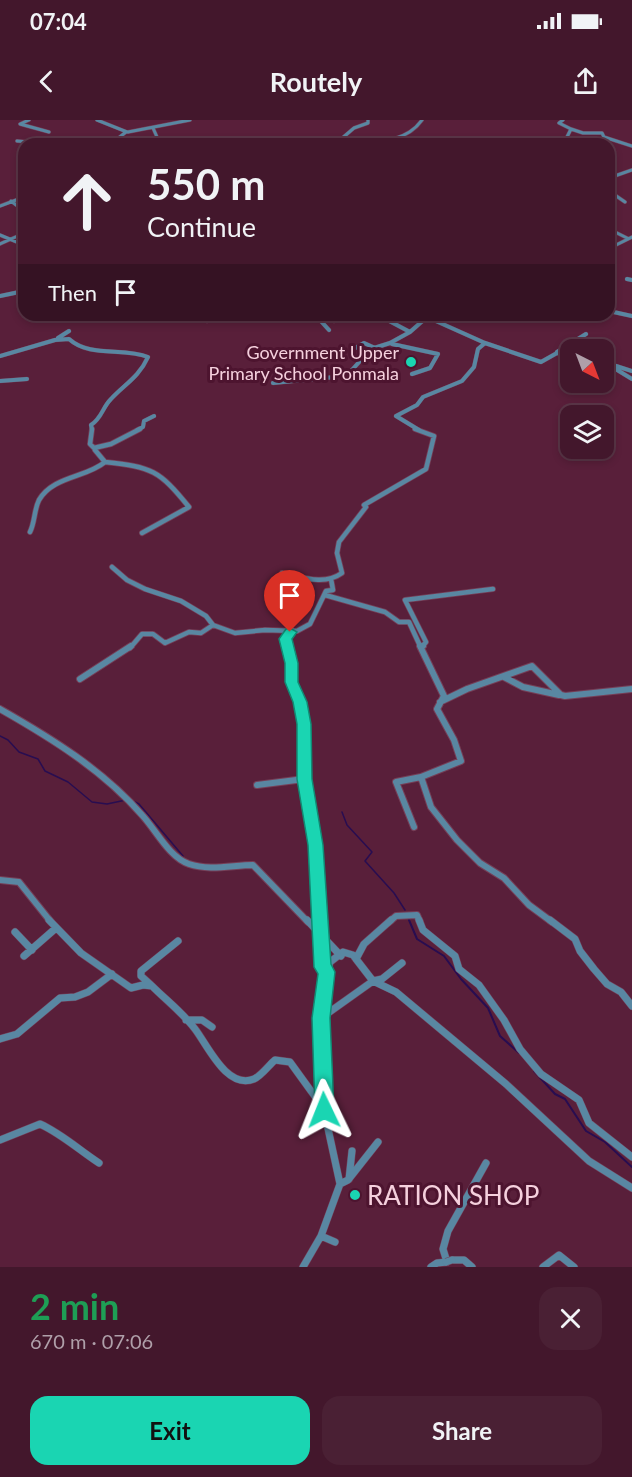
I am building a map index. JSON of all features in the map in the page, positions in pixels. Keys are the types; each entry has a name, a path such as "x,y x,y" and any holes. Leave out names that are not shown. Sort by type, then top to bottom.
{"street":[{"path":"29,120 20,124 49,132"},
{"path":"97,120 127,132 119,138"},
{"path":"128,132 153,129 190,120"},
{"path":"342,138 354,128 368,123 368,120"},
{"path":"391,138 411,132 422,120"},
{"path":"562,120 559,123 571,129 583,133 602,133 607,138"},
{"path":"153,129 159,138"},
{"path":"567,138 571,129"},
{"path":"615,141 632,146"},
{"path":"615,176 632,170"},
{"path":"615,195 625,202"},
{"path":"0,206 18,199"},
{"path":"11,201 18,206"},
{"path":"615,232 629,238"},
{"path":"0,235 18,242"},
{"path":"0,244 18,236"},
{"path":"615,245 629,238"},
{"path":"0,296 18,292"},
{"path":"615,312 632,316"},
{"path":"321,321 329,330"},
{"path":"389,321 410,332"},
{"path":"273,382 335,377 351,371 362,357 375,348 410,332 422,321"},
{"path":"436,321 485,343 541,362 586,334"},
{"path":"54,341 69,332"},
{"path":"0,356 69,339 77,346 89,349 117,350 148,357 143,372 130,386 110,400 101,420 91,424 93,433 89,441 105,462 149,467 158,472 189,507 142,533"},
{"path":"390,343 438,354 430,368 412,374"},
{"path":"282,573 313,579 331,579 337,578 342,573 337,552 339,544 354,519 366,507 364,505 426,469 425,462 432,448 434,436 411,427 396,416 417,405 423,397 462,381 474,367 478,349 485,343"},
{"path":"352,350 364,344 375,348"},
{"path":"614,368 616,366 632,371"},
{"path":"614,368 632,379"},
{"path":"0,381 27,379"},
{"path":"94,448 98,449 143,427 144,421 154,416"},
{"path":"30,532 37,515 36,506 42,495 72,476 102,466 105,462"},
{"path":"112,567 128,580 145,589 181,601 206,616 213,625 235,633 297,631 310,624 326,591 333,590 331,579"},
{"path":"421,648 426,642 405,600 493,589"},
{"path":"325,595 385,612 390,619 400,623 409,621 429,669 444,696 437,709 454,740 461,761 422,777 396,782 414,827"},
{"path":"80,679 127,651 142,634 153,634 165,643 189,632 201,633 213,625"},
{"path":"292,630 285,639 292,663 291,682 304,724 304,779 315,845 322,967 327,972"},
{"path":"440,702 467,689 532,666 561,695"},
{"path":"504,677 513,684 561,695 632,689"},
{"path":"0,709 24,725 44,733 110,782 138,810 176,855 187,864 253,865 341,956"},
{"path":"422,777 431,807 457,840 480,863 504,878 529,905 575,939 580,951 594,969 607,984 621,992 632,1006"},
{"path":"257,785 304,779"},
{"path":"0,880 19,882 56,928 81,953 131,988 143,985 152,986"},
{"path":"356,959 364,944 396,916 417,915 423,930 455,956 459,969 479,985 504,1020 520,1049 541,1074 579,1100 589,1123 632,1157"},
{"path":"24,956 56,928"},
{"path":"15,932 32,950"},
{"path":"178,941 141,971 141,976 186,1020 222,1069 231,1077 239,1080 255,1079 275,1060 290,1062 324,1110"},
{"path":"303,1267 321,1236 340,1185 324,1110 321,1018 330,962 341,956 343,952 353,955 373,981 396,992 498,1077 589,1161 632,1188"},
{"path":"321,1018 373,981 382,979 402,963"},
{"path":"0,1039 17,1034 60,998 84,994 112,974"},
{"path":"186,1020 202,1020 212,1027"},
{"path":"0,1140 40,1124 60,1133 71,1145 99,1163"},
{"path":"340,1185 348,1180 378,1142"},
{"path":"348,1180 352,1151"},
{"path":"448,1261 443,1249 448,1231 486,1163"},
{"path":"321,1236 334,1242"},
{"path":"543,1267 559,1255 574,1267"},
{"path":"431,1267 448,1261 464,1260 472,1267"}],"waterway":[{"path":"0,736 8,740 19,752 38,759 45,771 68,782 92,802 107,804 126,800"},
{"path":"131,800 139,804 183,856"},
{"path":"342,812 347,825 372,852 365,861 394,893 405,910"},
{"path":"409,920 417,939 444,956 461,979 488,1008 500,1036 519,1053"},
{"path":"534,1071 555,1094 565,1099 586,1131 605,1142 632,1167"}],"place":[{"name":"Government Upper Primary School Ponmala","path":"411,362"},
{"name":"RATION SHOP","path":"355,1195"}],"route":[{"path":"290,632 285,639 292,663 291,682 300,702 304,724 304,779 315,845 322,967 327,972 321,1018 324,1110"}]}
